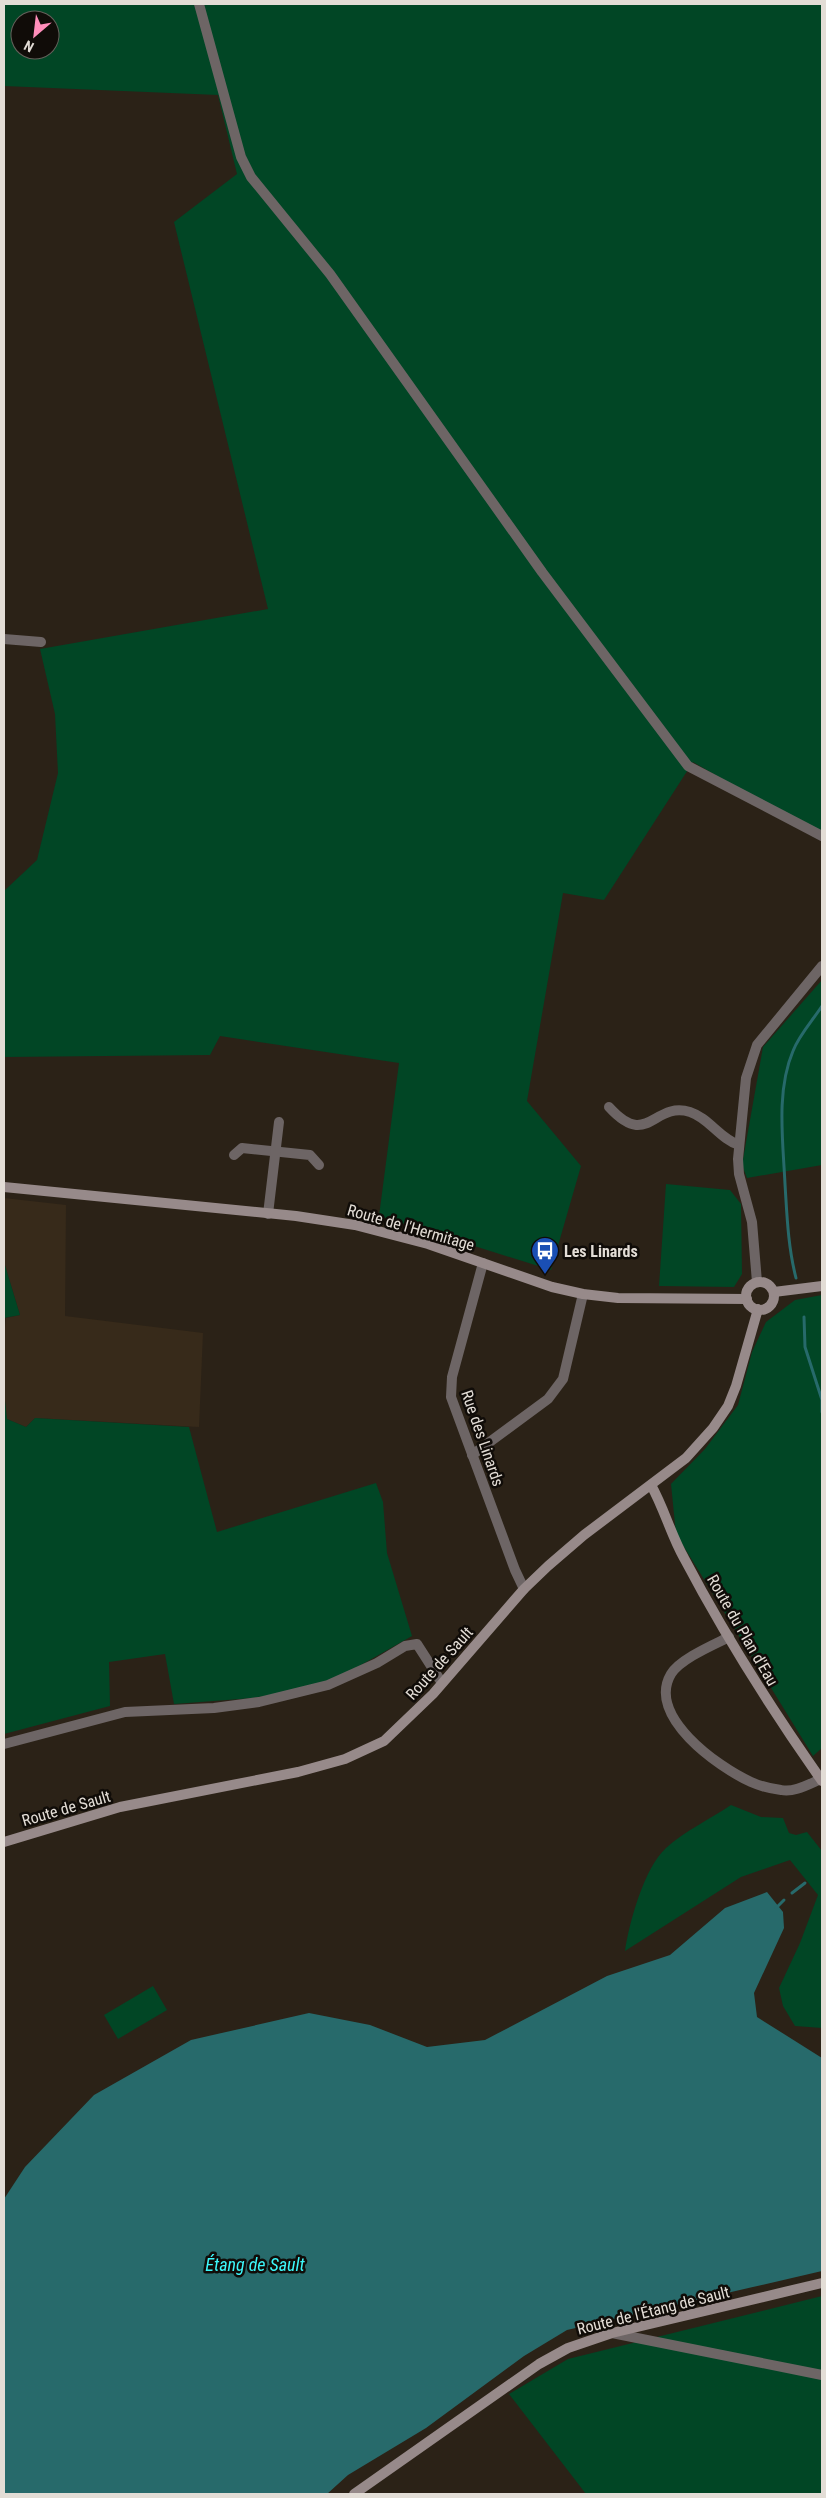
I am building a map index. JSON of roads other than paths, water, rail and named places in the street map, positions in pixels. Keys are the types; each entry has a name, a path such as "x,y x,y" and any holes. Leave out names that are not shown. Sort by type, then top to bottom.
{"street":[{"path":"199,4 238,148 251,177 330,274 542,572 688,766 822,836"},
{"path":"4,639 42,642"},
{"path":"774,1292 770,1305 758,1309 751,1306 747,1300 748,1291 757,1282 752,1222 739,1174 739,1145 746,1078 757,1045 822,966"},
{"path":"609,1107 621,1121 628,1125 636,1126 670,1113 690,1112 739,1145"},
{"path":"268,1214 279,1122"},
{"path":"234,1155 242,1148 310,1156 318,1165"},
{"name":"Route de l'Hermitage","path":"4,1187 356,1225 428,1244 552,1287 583,1294 618,1298 747,1300"},
{"name":"Rue des Linards","path":"483,1263 451,1387 451,1397 515,1570 524,1589"},
{"path":"757,1282 766,1283 774,1292"},
{"path":"774,1292 822,1286"},
{"path":"472,1455 548,1399 556,1390 562,1379 583,1294"},
{"name":"Route de Sault","path":"4,1842 120,1807 298,1772 345,1759 384,1741 402,1726 442,1683 524,1589 584,1535 686,1458 713,1428 728,1406 736,1386 758,1309"},
{"name":"Route du Plan d'Eau","path":"651,1486 681,1552 729,1637 774,1712 822,1780"},
{"path":"729,1637 688,1659 672,1673 664,1692 671,1714 686,1736 719,1762 752,1783 783,1791 797,1789 822,1780"},
{"path":"4,1744 125,1712 214,1708 259,1702 328,1685 378,1663 405,1646 418,1644 442,1683"},
{"name":"Route de l'Étang de Sault","path":"354,2494 539,2364 568,2348 612,2334 822,2283"},
{"path":"612,2334 822,2375"}],"water":[{"name":"Étang de Sault","path":"767,1892 783,1912 784,1928 754,1993 757,2017 822,2058 822,2271 567,2330 524,2356 426,2428 348,2475 327,2494 4,2494 4,2199 25,2167 94,2095 191,2040 309,2013 370,2025 427,2047 485,2040 607,1976 670,1955 725,1908"}],"waterway":[{"path":"796,1278 787,1220 782,1099 784,1083 793,1051 802,1033 822,1006"},
{"path":"804,1317 805,1347 822,1400 822,1412"},
{"path":"792,1893 805,1883"},
{"path":"776,1908 784,1900"}],"place":[{"name":"Les Linards","path":"545,1275"}]}
